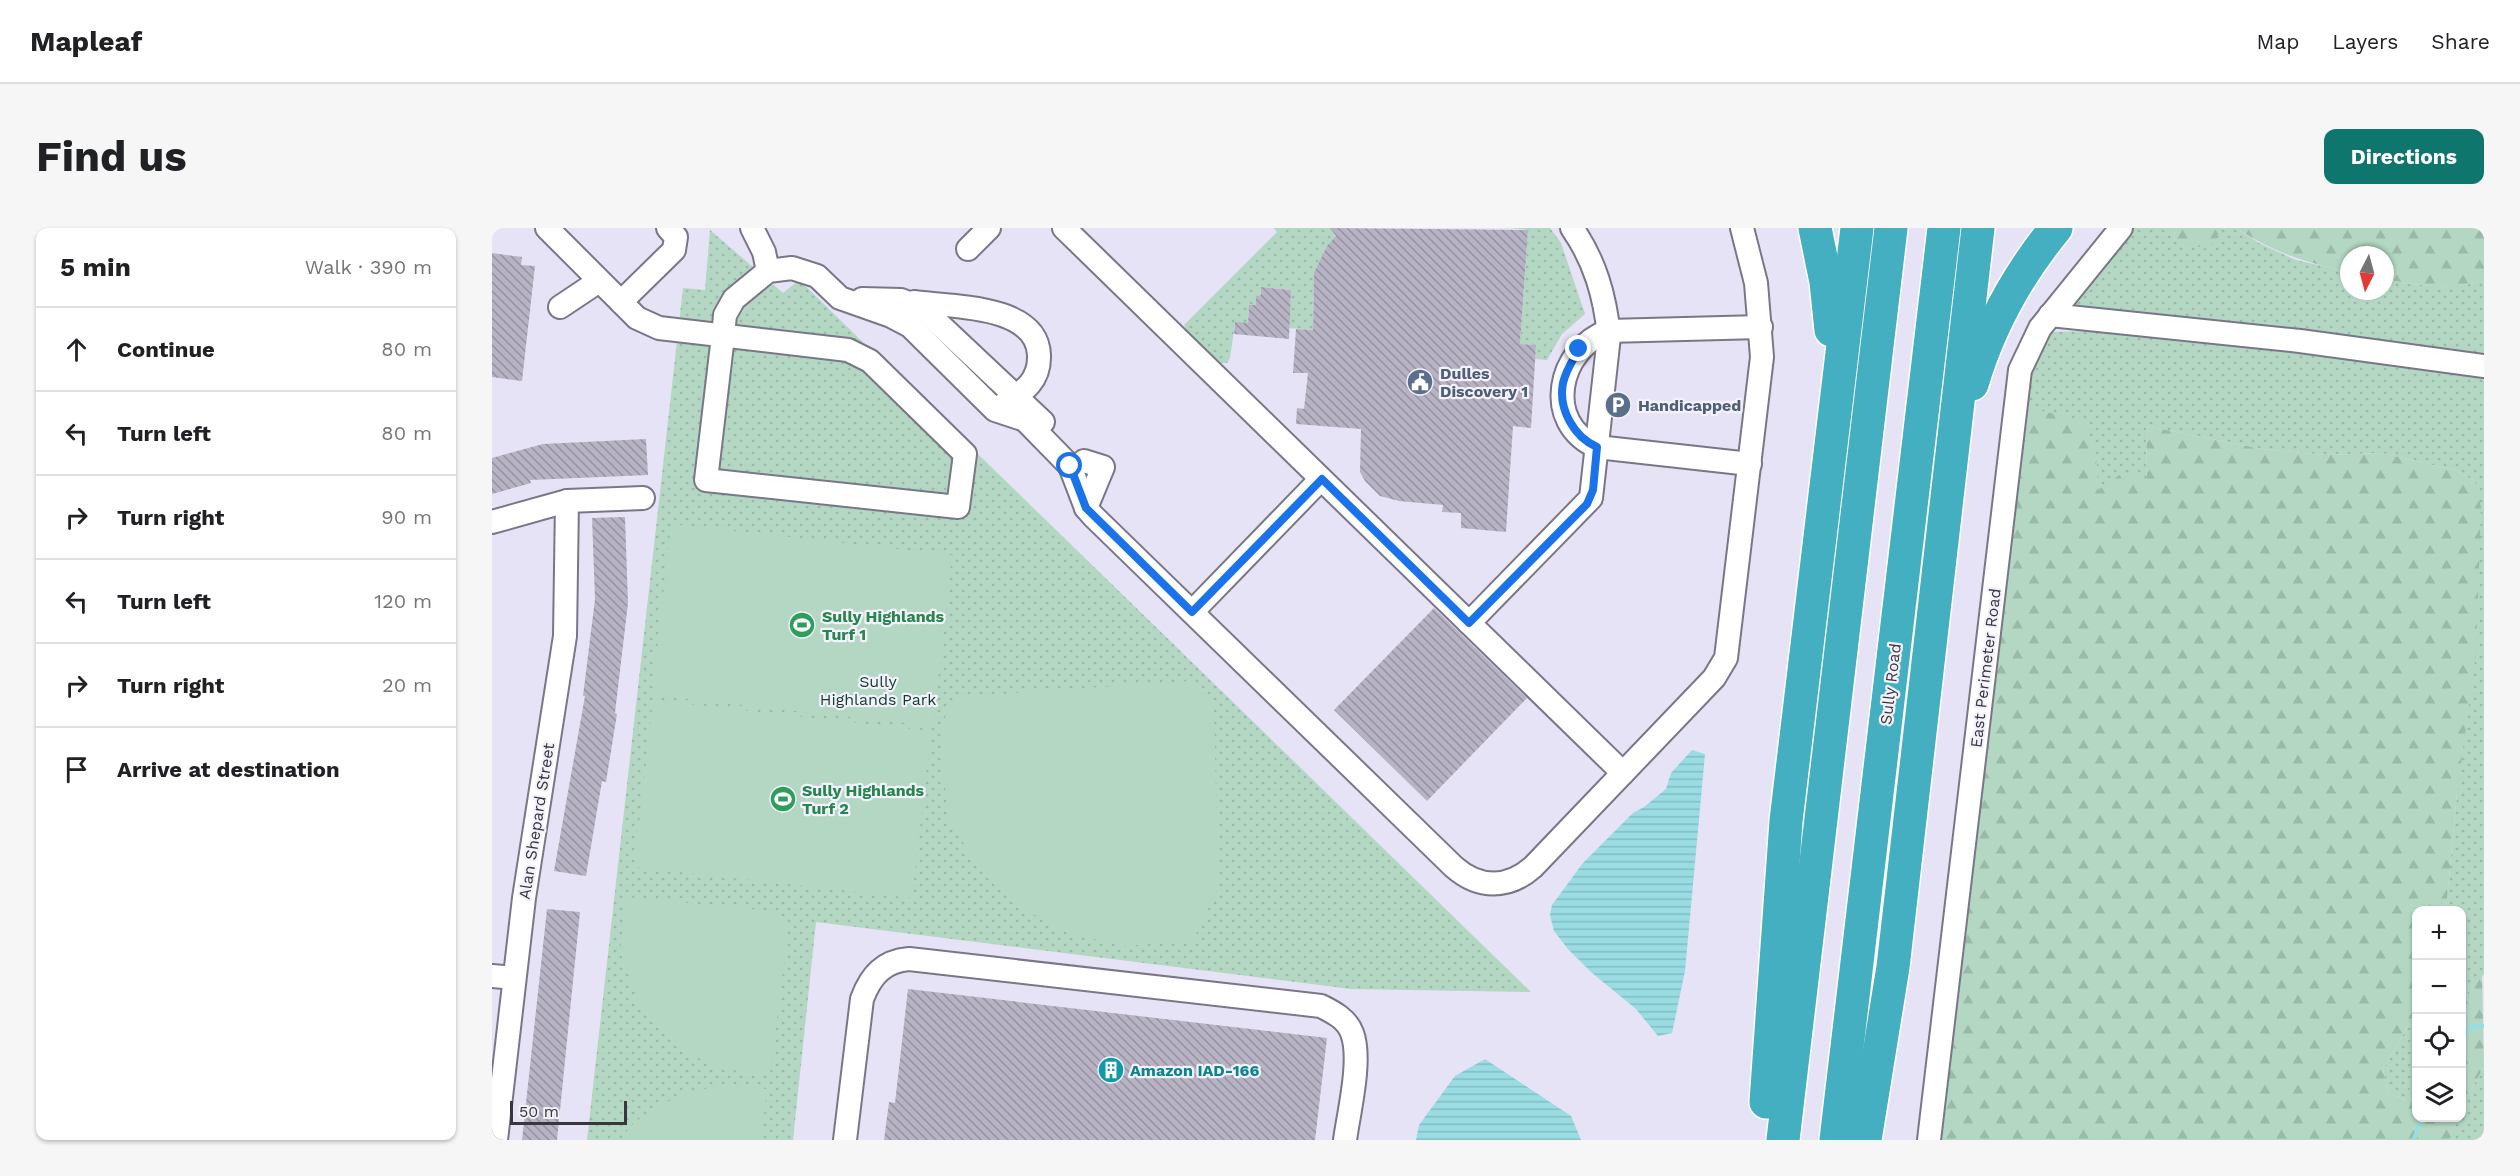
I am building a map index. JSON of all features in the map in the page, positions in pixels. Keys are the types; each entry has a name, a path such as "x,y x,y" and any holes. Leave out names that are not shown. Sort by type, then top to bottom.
{"highway":[{"path":"1815,228 1826,282 1832,339 1823,494"},
{"path":"1761,1140 1785,832 1823,494 1857,228"},
{"path":"1783,1140 1891,228"},
{"name":"Sully Road","path":"1836,1140 1944,228"},
{"path":"1865,1140 1893,967 1978,228"},
{"path":"1941,542 1957,475 1967,408 1980,361 2007,301 2056,228"}],"street":[{"path":"547,228 637,318 650,326 723,336 848,350 866,358 965,454 958,507 706,480 723,336 725,315 734,299 768,271 792,268 804,270 817,276 840,298 891,316 910,326 995,410 1025,420 1070,466 1086,508 1454,867 1475,882 1500,884 1525,873 1723,666 1730,640 1761,373 1761,327 1756,283 1742,228"},
{"path":"621,302 674,250 676,237 668,228"},
{"path":"752,228 759,240 768,271"},
{"path":"968,249 989,228"},
{"path":"1064,228 1623,773"},
{"path":"1469,623 1587,504 1593,490 1608,331 1602,290 1594,267 1572,228"},
{"name":"East Perimeter Road","path":"1929,1140 2016,395 2025,356 2050,315 2121,228"},
{"path":"561,307 599,281"},
{"path":"840,298 901,300 1004,314 1027,327 1038,344 1037,369 1032,382 995,410"},
{"path":"901,300 923,309 938,322 1084,461 1086,508"},
{"path":"2050,315 2310,342 2484,366"},
{"path":"921,338 938,322"},
{"path":"1750,464 1597,447 1589,443 1573,427 1566,415 1562,386 1567,369 1579,349 1592,337 1608,331 1761,327"},
{"path":"1192,612 1322,479"},
{"path":"492,522 567,501 643,498"},
{"name":"Alan Shepard Street","path":"496,1140 524,898 565,636 567,501"},
{"path":"845,1140 862,999 875,973 895,960 909,959 1321,1005 1339,1016 1351,1031 1356,1050 1345,1140"},
{"path":"492,976 514,978"}],"green space":[{"path":"1274,228 1330,228 1336,236 1322,258 1315,280 1313,330 1289,328 1291,290 1262,287 1261,295 1256,296 1256,305 1249,305 1248,323 1235,323 1230,358 1227,363 1217,363 1190,336 1184,325 1277,232"},
{"path":"1511,228 1550,228 1561,243 1585,314 1562,334 1547,360 1535,359 1536,345 1520,344 1528,230"},
{"path":"2130,228 2174,228 2175,241 2226,228 2236,228 2259,243 2296,260 2340,270 2340,300 2394,300 2394,281 2434,286 2484,281 2484,357 2071,308 2072,296"},
{"path":"2174,228 2226,228 2222,229 2208,249 2175,241"},
{"path":"2236,228 2484,228 2484,281 2434,286 2394,281 2394,246 2340,246 2340,270 2290,256"},
{"name":"Sully Highlands Park","path":"710,230 783,293 799,280 1531,992 1351,989 816,922 793,1140 587,1140 683,288 705,290"},
{"path":"2087,331 2299,351 2484,376 2484,974 2466,998 2466,906 2446,906 2457,793 2475,481 2454,470 2382,453 2327,455 2262,449 2146,426 2147,477 2097,490 2096,452 1981,765 2021,399 2039,342 2052,332"},
{"path":"2030,408 2083,421 2096,452 2098,490 2121,474 2147,477 2146,426 2262,449 2327,455 2382,453 2454,470 2475,481 2481,508 2476,653 2457,793 2446,906 2412,906 2412,1019 2383,1069 2388,1093 2405,1100 2412,1083 2412,1122 2455,1122 2450,1140 1938,1140 1980,765"},
{"name":"Sully Highlands Turf 1","path":"671,524 952,555 933,726 652,695"},
{"path":"1189,681 1214,704 1218,887 1193,941 1122,946 1054,929 994,885 948,822 940,729 954,697"},
{"name":"Sully Highlands Turf 2","path":"653,700 931,731 912,898 634,867"},
{"path":"626,897 772,911 788,931 770,1075 716,1068 674,1044 640,1006 620,952"},
{"path":"2482,974 2484,1067 2466,1098 2466,1014 2466,997"},
{"path":"2412,1019 2412,1084 2406,1100 2388,1093 2383,1069"},
{"path":"2484,1067 2484,1140 2450,1140 2455,1122 2466,1122 2466,1098"},
{"path":"727,1084 767,1089 761,1140 620,1140 641,1117 667,1102 697,1091"}],"shaded area":[{"path":"1692,750 1705,754 1685,971 1672,1033 1658,1036 1636,1009 1591,972 1568,949 1554,931 1550,915 1552,905 1583,863 1633,813 1666,789 1671,773"},
{"path":"1485,1059 1571,1116 1581,1140 1416,1140 1419,1125 1455,1076"}],"building":[{"name":"Dulles Discovery 1","path":"1330,228 1528,230 1520,344 1536,345 1531,428 1513,426 1506,532 1461,528 1461,513 1442,512 1443,505 1399,501 1380,496 1365,481 1360,472 1361,429 1296,424 1297,408 1304,409 1308,373 1293,373 1296,329 1313,330 1314,273 1327,246 1336,236"},
{"path":"492,253 522,257 521,265 535,266 522,381 492,377"},
{"path":"1261,287 1291,290 1289,339 1234,334 1235,322 1248,323 1249,305 1256,305 1256,296 1261,295"},
{"path":"646,439 648,475 530,480 531,483 492,494 492,458 543,444"},
{"path":"625,517 628,603 615,713 617,714 606,782 602,781 586,876 554,871 585,696 583,696 595,599 592,518"},
{"path":"1434,608 1527,698 1427,801 1334,710"},
{"path":"547,909 580,912 557,1140 522,1140"},
{"name":"Amazon IAD-166","path":"908,989 1327,1038 1315,1140 884,1140 889,1102 895,1103"}],"waterway":[{"path":"2466,1033 2471,1027 2484,1026"},
{"path":"2414,1140 2421,1122"}],"place":[{"name":"Dulles Discovery 1","path":"1420,382"},
{"name":"Handicapped","path":"1618,405"},
{"name":"Sully Highlands Turf 1","path":"802,625"},
{"name":"Sully Highlands Turf 2","path":"783,799"},
{"name":"Amazon IAD-166","path":"1111,1070"}],"route":[{"path":"1070,466 1086,508 1192,612 1322,479 1469,623 1591,498 1597,447 1589,443 1573,427 1566,415 1563,399 1562,386 1567,369 1579,349"}]}
